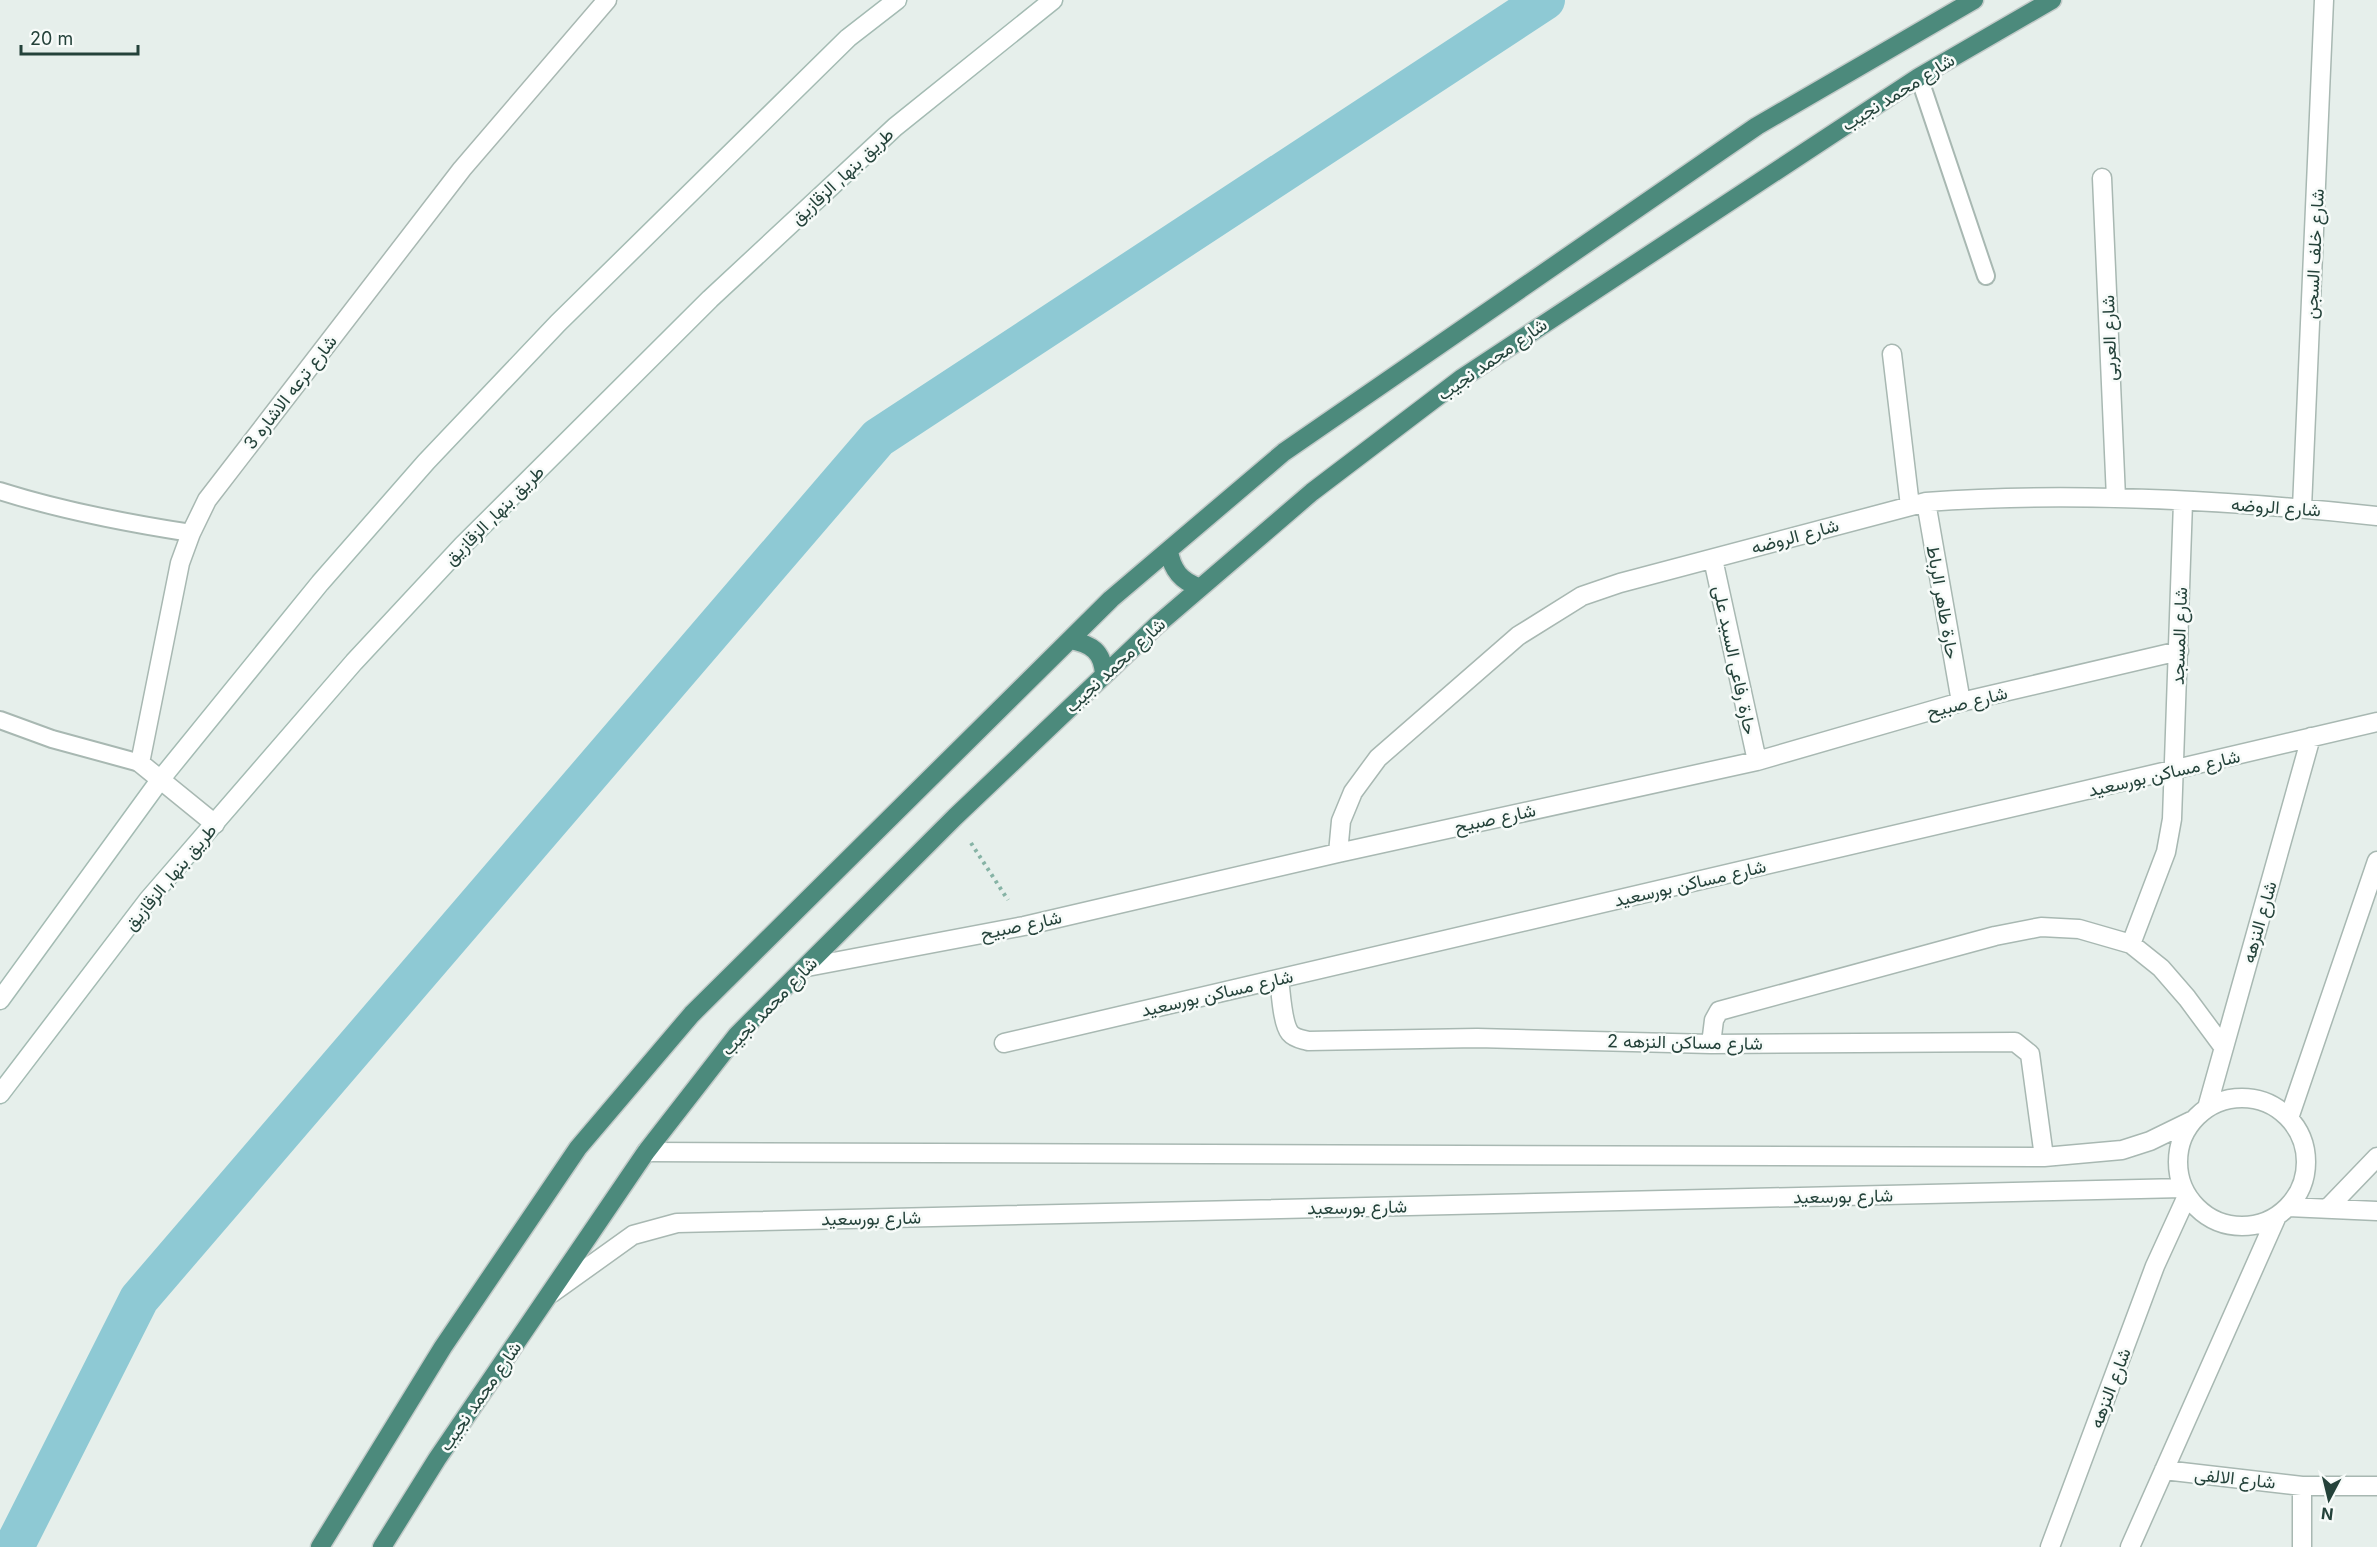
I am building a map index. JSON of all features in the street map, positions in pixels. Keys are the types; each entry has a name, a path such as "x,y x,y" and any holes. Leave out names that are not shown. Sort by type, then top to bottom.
{"highway":[{"path":"320,1547 443,1347 579,1148 692,1014 1111,599 1284,452 1757,126 1974,0"},
{"name":"شارع محمد نجيب","path":"382,1547 437,1459 646,1152 737,1035 955,817 1104,675 1199,587 1312,492 1462,378 1919,77 2052,0"},
{"path":"1169,552 1171,562 1182,579 1199,587"},
{"path":"1070,640 1094,648 1104,664 1104,675"}],"street":[{"name":"شارع ترعه الاشاره 3","path":"140,763 180,563 207,500 462,169 607,0"},
{"path":"0,1000 121,830 160,780 320,583 426,462 558,323 848,38 897,0"},
{"name":"طريق بنها, الزقازيق","path":"0,1094 148,900 354,662 463,545 702,307 895,127 1053,0"},
{"name":"شارع خلف السجن","path":"2302,508 2324,0"},
{"name":"شارع العربى","path":"2102,178 2116,498"},
{"name":"حارة طاهر الرباط","path":"1892,354 1918,504 1961,702"},
{"name":"شارع الروضه","path":"1338,853 1341,821 1353,792 1378,758 1518,636 1582,596 1620,583 1918,504 1978,498 2116,498 2302,508 2377,516"},
{"name":"شارع المسجد","path":"2131,944 2166,852 2172,819 2183,502"},
{"name":"حارة رفاعى السيد على","path":"1713,559 1757,761"},
{"name":"شارع صبيح","path":"807,967 1024,926 1338,853 1757,761 1961,702 2179,651"},
{"name":"شارع مساكن بورسعيد","path":"1004,1043 2377,722"},
{"name":"شارع النزهه","path":"2207,1108 2311,737"},
{"path":"140,763 214,824"},
{"path":"2289,1118 2376,866"},
{"path":"1711,1044 1714,1020 1719,1011 1995,936 2041,927 2079,929 2131,944 2161,968 2187,998 2224,1048"},
{"name":"شارع مساكن النزهه 2","path":"1279,979 1287,1027 1291,1035 1308,1041 1477,1038 1711,1044 2015,1041 2030,1054 2044,1157"},
{"path":"646,1152 2044,1157 2122,1150 2150,1141 2191,1121 2207,1108 2223,1100 2241,1097 2259,1100 2276,1106 2289,1118 2302,1138 2307,1162 2301,1187 2282,1212 2130,1547"},
{"path":"2191,1121 2182,1136 2177,1153 2178,1171 2185,1192 2201,1211 2218,1222 2238,1226 2258,1224 2282,1212 2326,1209 2377,1211"},
{"path":"2326,1209 2377,1157"},
{"name":"شارع النزهه","path":"2050,1547 2185,1192"},
{"name":"شارع بورسعيد","path":"552,1293 633,1235 677,1223 2185,1192"},
{"name":"شارع الالفى","path":"2164,1470 2302,1486 2377,1486"},
{"path":"2302,1486 2302,1547"}],"lane":[{"path":"1919,77 1986,276"},
{"path":"0,491 52,507 131,524 191,533"},
{"path":"0,720 52,739 140,763"}],"path":[{"path":"955,817 1024,926"}],"waterway":[{"path":"14,1547 139,1299 878,438 1545,0"}]}
